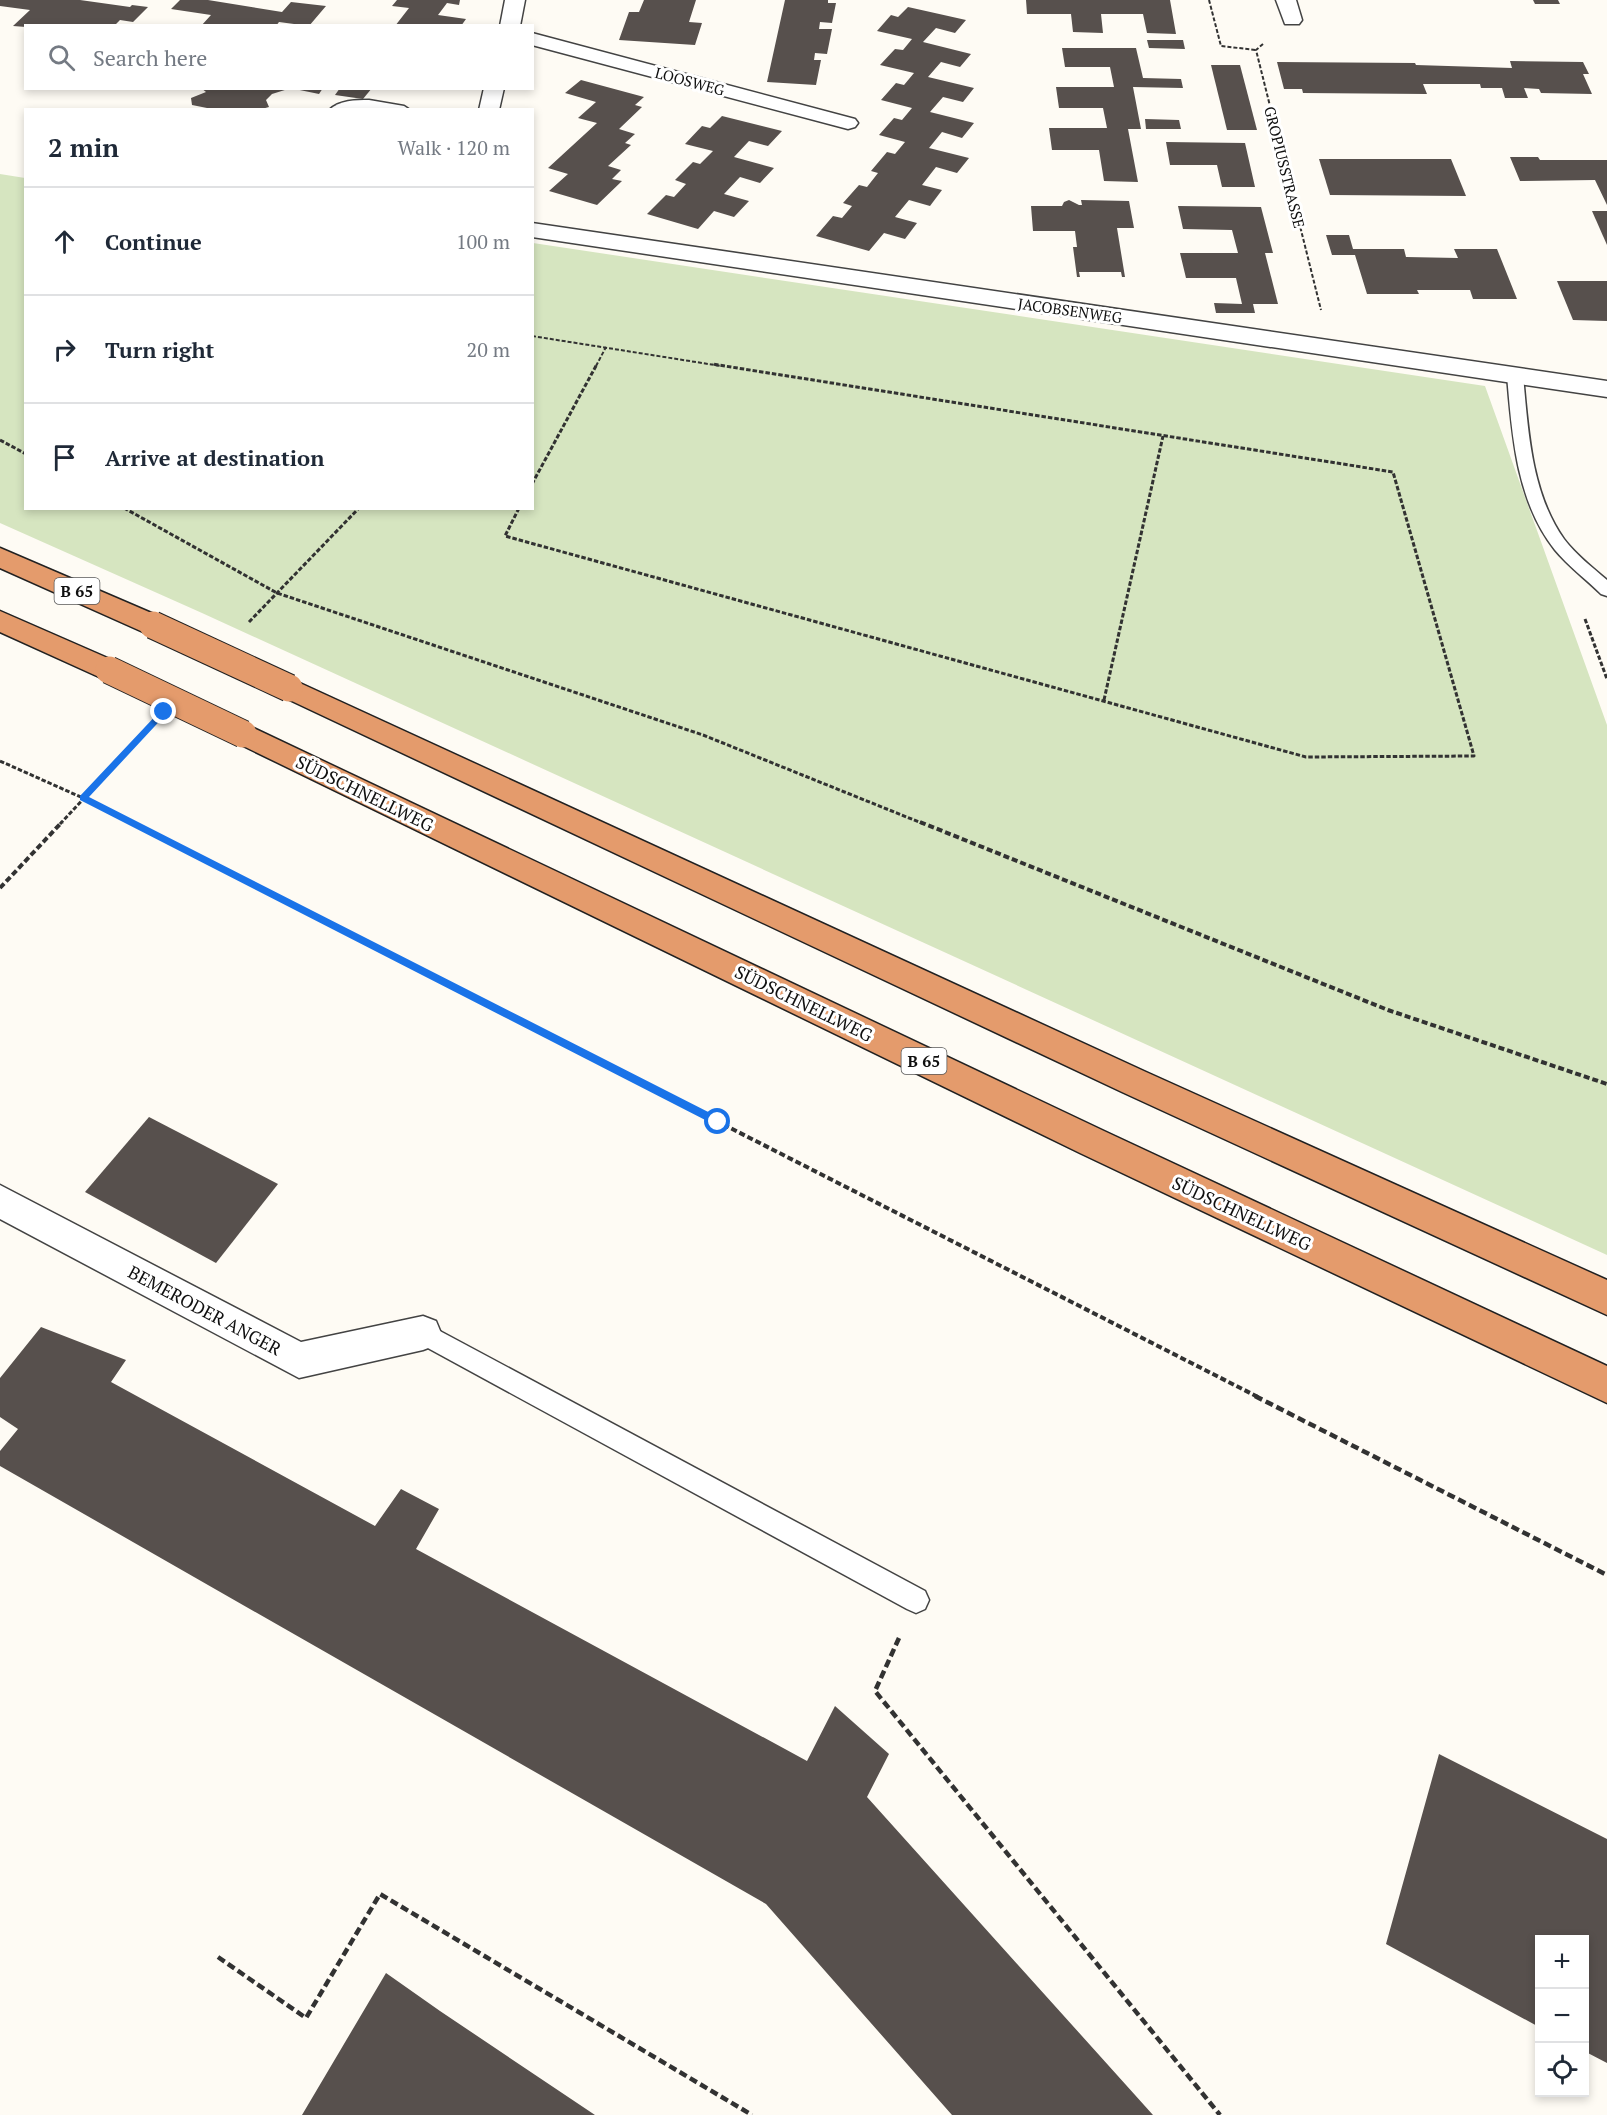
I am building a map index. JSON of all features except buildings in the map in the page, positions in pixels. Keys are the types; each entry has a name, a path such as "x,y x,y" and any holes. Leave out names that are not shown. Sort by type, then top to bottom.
{"highway":[{"name":"B 65","path":"0,557 153,625 1123,1077 1607,1298"},
{"name":"SÜDSCHNELLWEG","path":"0,621 110,670 1092,1142 1607,1385"}],"street":[{"path":"510,24 515,0"},
{"path":"1286,0 1292,20"},
{"name":"LOOSWEG","path":"534,40 848,123"},
{"path":"489,108 494,90"},
{"name":"JACOBSENWEG","path":"534,230 1607,389"},
{"name":"BEMERODER ANGER","path":"0,1201 299,1360 423,1333"}],"lane":[{"path":"338,108 342,105 357,104 388,108"},
{"path":"1515,375 1521,443 1534,496 1556,540 1607,590"},
{"path":"423,1333 916,1600"}],"path":[{"path":"1209,0 1221,46 1256,50 1292,20"},
{"name":"GROPIUSSTRASSE","path":"1256,50 1331,349"},
{"path":"518,510 505,536 1306,757 1474,756 1393,472 534,336"},
{"path":"534,480 606,347"},
{"path":"1104,700 1163,436"},
{"path":"0,440 24,453"},
{"path":"128,510 277,593 703,735 1388,1010 1607,1084"},
{"path":"244,627 357,510"},
{"path":"0,888 148,730"},
{"path":"0,761 83,798 1607,1575"},
{"path":"916,1600 874,1691 1220,2115"},
{"path":"218,1957 306,2018 380,1894 752,2115"}],"green space":[{"path":"0,174 24,178 24,510 534,510 534,243 1485,386 1607,725 1607,1255 202,613 0,523"}],"route":[{"path":"164,712 83,798 718,1122"}]}
